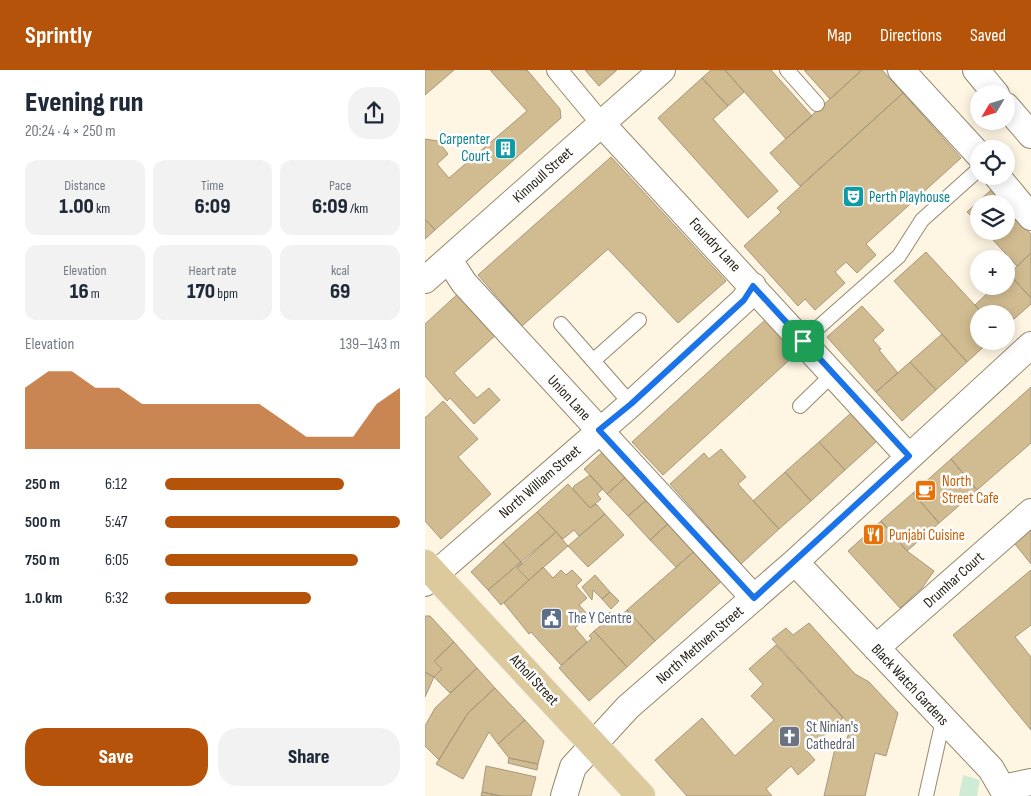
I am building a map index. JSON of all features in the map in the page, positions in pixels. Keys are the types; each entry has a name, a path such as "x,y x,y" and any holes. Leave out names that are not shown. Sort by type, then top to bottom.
{"main road":[{"name":"Atholl Street","path":"428,574 594,744 641,796"}],"street":[{"path":"557,70 601,123"},
{"name":"Kinnoull Street","path":"425,280 662,70"},
{"path":"901,70 970,145"},
{"path":"976,70 988,85"},
{"path":"1015,116 1031,135"},
{"name":"Foundry Lane","path":"601,123 909,456"},
{"path":"1004,185 1031,217"},
{"name":"Union Lane","path":"449,260 465,283 754,598"},
{"name":"North William Street","path":"428,574 631,404 744,300 753,286"},
{"name":"North Methven Street","path":"564,796 573,767 628,707 795,562 1031,345"},
{"name":"Drumhar Court","path":"876,648 1031,512"},
{"name":"Black Watch Gardens","path":"795,562 991,769 1003,792 1031,782"}],"lane":[{"path":"787,70 817,104"},
{"path":"803,341 899,256 922,220 970,177"},
{"path":"594,360 639,320"},
{"path":"561,324 631,404"},
{"path":"800,406 833,374"},
{"path":"926,796 943,720"}],"green space":[{"path":"963,775 980,780 977,796 959,796"}],"building":[{"name":"Carpenter Court","path":"425,70 454,70 425,95"},
{"name":"Carpenter Court","path":"490,70 527,70 560,109 561,118 435,230 425,219 425,139 438,141 448,154 437,164 449,178 527,111"},
{"path":"585,70 617,70 599,86"},
{"path":"711,70 725,70 744,92 728,106 702,78"},
{"path":"725,70 771,70 812,116 786,139"},
{"path":"804,70 862,70 830,99"},
{"path":"862,70 882,70 903,93 800,186 770,153"},
{"path":"702,78 728,106 713,119 778,191 748,218 658,118"},
{"name":"Perth Playhouse","path":"903,93 961,158 866,244 876,255 857,273 846,262 835,272 845,283 815,310 805,299 798,306 744,246 781,212 777,208"},
{"path":"611,157 726,281 678,323 608,249 522,326 478,275"},
{"path":"991,190 995,195 986,195"},
{"path":"425,219 435,230 425,239"},
{"path":"1017,219 1031,234 1031,253 1017,266 1015,264 1015,250 1002,250 993,240 1015,240 1015,221"},
{"path":"926,252 975,305 970,305 970,350 980,350 967,362 894,281"},
{"path":"1031,253 1031,298 1015,281 1015,268"},
{"path":"1015,281 1031,298 1031,304 1015,318 1015,305 975,305 986,295 1015,295"},
{"path":"461,291 498,333 454,373 477,398 489,388 500,400 474,424 450,398 447,401 425,376 425,324"},
{"path":"862,306 884,330 873,340 898,373 876,392 827,337"},
{"path":"765,320 796,354 663,475 632,442"},
{"path":"942,334 967,362 936,390 910,362"},
{"path":"910,362 936,390 902,421 876,392"},
{"path":"1031,387 1031,443 977,490 951,459"},
{"path":"443,401 478,439 458,457 491,494 441,539 425,521 425,418"},
{"path":"852,412 877,441 845,470 819,442"},
{"path":"819,442 845,470 811,501 785,472"},
{"path":"606,449 629,474 607,494 584,469"},
{"path":"721,449 746,477 738,484 779,529 741,564 670,484 704,453 709,459"},
{"path":"951,459 977,490 939,523 913,493"},
{"path":"785,472 811,501 779,529 753,501"},
{"path":"629,474 650,497 628,516 607,494"},
{"path":"590,475 603,489 597,494 601,499 590,508 573,489 574,486"},
{"path":"568,484 590,508 596,504 605,514 579,536 574,530 563,539 537,512"},
{"path":"913,493 939,523 907,551 881,521"},
{"path":"650,497 672,520 650,540 628,516"},
{"path":"537,512 556,532 521,562 503,542"},
{"path":"605,514 624,535 588,567 568,546"},
{"path":"672,520 698,548 676,567 650,540"},
{"path":"881,521 907,551 934,571 922,588 900,608 848,551"},
{"path":"1031,522 1031,564 1011,539"},
{"path":"556,532 568,546 529,580 517,568"},
{"path":"503,542 521,562 488,590 471,572"},
{"path":"698,548 725,578 655,641 627,610"},
{"path":"521,562 522,564 517,568 529,580 501,605 488,590"},
{"name":"The Y Centre","path":"543,567 553,578 561,570 566,575 572,570 582,580 576,586 587,598 579,605 589,616 575,628 587,642 561,665 531,632 529,634 504,603"},
{"path":"1031,570 1031,625 1015,637 1031,657 1031,730 953,635"},
{"path":"595,575 610,592 602,599 593,590 592,600 582,587"},
{"path":"610,592 619,601 611,609 602,599"},
{"path":"627,610 655,641 627,667 594,631 603,624 600,621 610,612 617,619"},
{"path":"425,616 430,616 454,642 434,661 442,669 434,677 425,672"},
{"path":"809,623 855,674 869,682 898,713 886,756 875,753 865,796 824,796 836,744 845,745 851,726 772,639 786,628 793,635"},
{"path":"594,631 627,667 589,701 559,668 592,638 589,636"},
{"path":"454,642 477,668 450,693 434,677 442,669 434,661"},
{"name":"St Ninian's Cathedral","path":"776,645 843,718 807,751 815,760 798,775 791,766 766,789 772,796 687,796 655,760 702,718 735,756 774,720 751,696 763,684 749,669"},
{"path":"477,668 495,688 468,713 439,760 425,746 425,726 435,708"},
{"path":"425,672 434,677 425,697"},
{"path":"495,688 525,720 498,744 489,732 463,779 436,764 468,713"},
{"path":"525,720 544,741 538,764 509,758 498,744"},
{"path":"509,758 538,764 537,770 508,763"},
{"path":"486,766 536,777 531,796 501,796 482,792"},
{"path":"482,792 501,796 481,796"}],"place":[{"name":"Carpenter Court","path":"506,148"},
{"name":"Perth Playhouse","path":"853,197"},
{"name":"North Street Cafe","path":"926,490"},
{"name":"Punjabi Cuisine","path":"873,535"},
{"name":"The Y Centre","path":"552,618"},
{"name":"St Ninian's Cathedral","path":"790,736"}],"route":[{"path":"753,286 803,341 909,456 754,598 599,430 631,404 744,300 753,286"}]}
